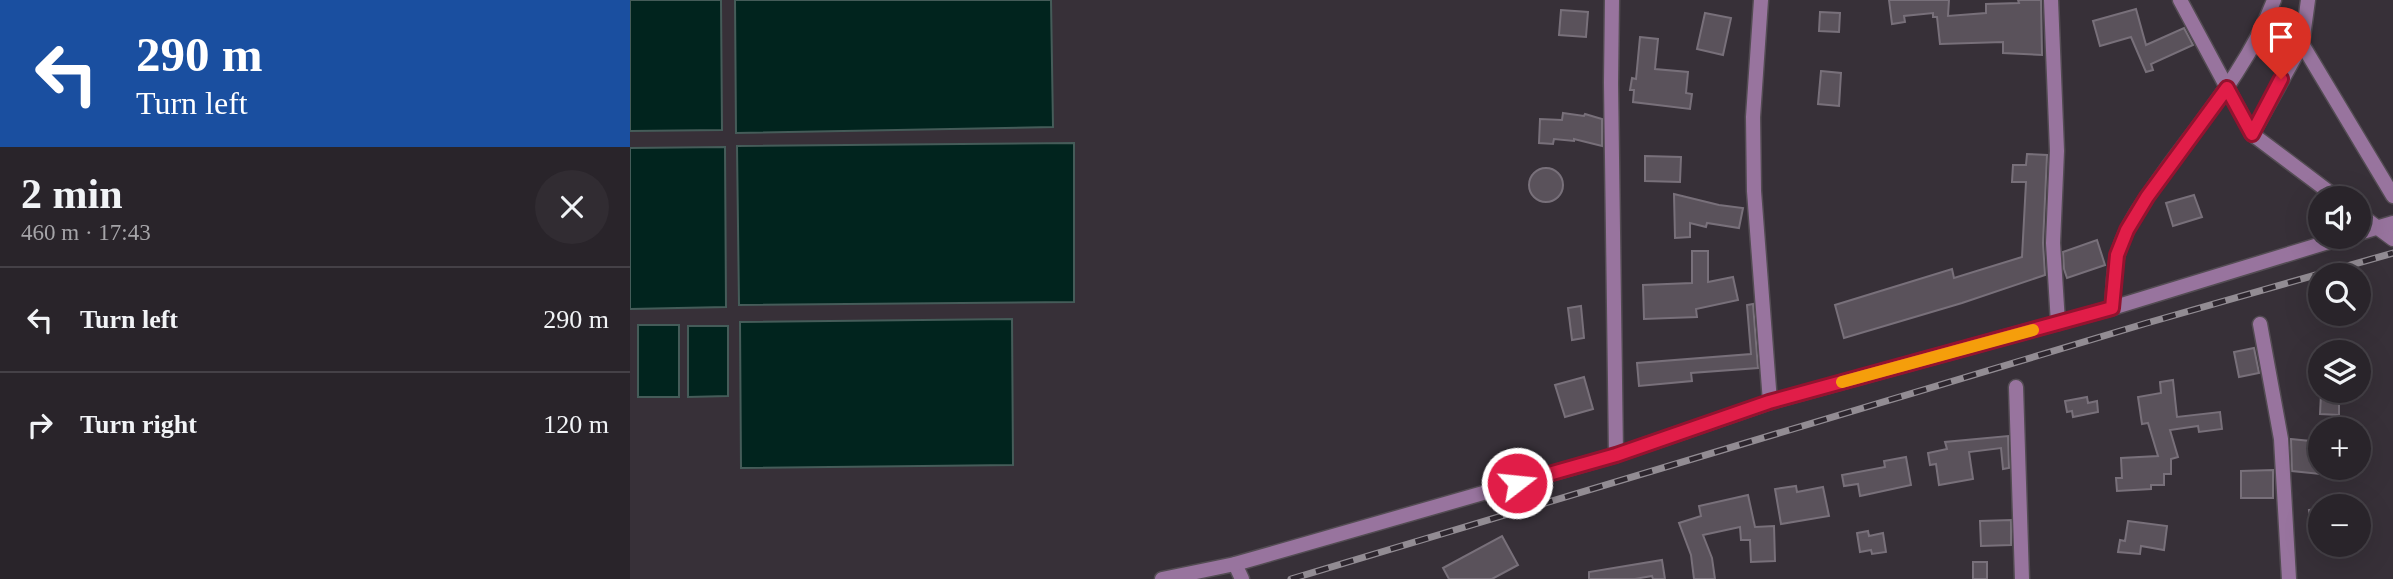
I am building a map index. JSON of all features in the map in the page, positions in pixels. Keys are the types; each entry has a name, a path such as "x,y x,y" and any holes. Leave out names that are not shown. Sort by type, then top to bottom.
{"street":[{"path":"1612,0 1616,455"},
{"path":"1761,0 1754,117 1754,191 1769,402"},
{"path":"2051,0 2057,151 2053,243 2058,323"},
{"path":"2180,0 2252,134 2321,186"},
{"path":"2112,308 2117,255 2127,230 2147,197 2227,88 2256,40 2274,0"},
{"path":"2252,134 2302,44 2308,0"},
{"path":"2302,44 2393,196"},
{"path":"2371,223 2393,239"},
{"path":"2371,230 2393,223"},
{"path":"1162,579 1236,564 1616,455 1769,402 2112,308 2308,248"},
{"path":"2260,324 2281,439 2289,579"},
{"path":"2016,387 2022,579"},
{"path":"1236,564 1242,579"}],"shaded area":[{"path":"630,0 721,0 722,130 630,131"},
{"path":"735,0 1051,0 1053,127 736,133"},
{"path":"1074,143 1074,302 739,305 737,146"},
{"path":"725,147 726,307 630,309 630,148"},
{"path":"1012,319 1013,465 741,468 740,322"},
{"path":"638,325 679,325 679,397 638,397"},
{"path":"688,326 728,326 728,396 688,397"}],"building":[{"path":"1889,0 1949,0 1948,16 1986,13 1986,4 2041,0 2042,55 2003,53 2003,42 1940,44 1937,17 1933,17 1933,13 1904,16 1905,22 1892,24"},
{"path":"2136,9 2146,45 2184,28 2193,45 2151,64 2153,70 2146,72 2131,37 2100,46 2093,21"},
{"path":"1561,10 1588,12 1586,37 1559,35"},
{"path":"1820,12 1840,13 1839,32 1819,31"},
{"path":"1705,13 1731,18 1723,55 1697,49"},
{"path":"1640,37 1658,39 1655,69 1688,72 1686,93 1692,94 1690,109 1633,102 1634,90 1630,90 1632,78 1636,79"},
{"path":"1821,71 1841,73 1839,106 1818,104"},
{"path":"1563,113 1585,114 1602,119 1602,146 1574,139 1554,139 1553,144 1539,143 1540,119 1562,120"},
{"path":"2027,154 2047,155 2043,243 2045,275 1844,338 1835,305 1952,269 1954,278 2022,257 2026,182 2012,182 2013,165 2026,165"},
{"path":"1645,156 1681,157 1680,182 1645,181"},
{"path":"1546,168 1558,173 1563,185 1558,197 1546,202 1534,197 1529,185 1534,173"},
{"path":"1674,194 1743,208 1739,228 1707,223 1706,227 1690,223 1690,237 1675,238"},
{"path":"2194,195 2202,217 2173,226 2166,203"},
{"path":"2097,240 2105,265 2067,278 2063,252"},
{"path":"1692,251 1708,251 1708,282 1733,277 1738,300 1696,309 1697,317 1644,319 1643,285 1692,283"},
{"path":"1753,304 1758,368 1691,373 1692,381 1639,386 1637,363 1751,354 1747,305"},
{"path":"1581,306 1584,338 1572,340 1568,308"},
{"path":"2254,348 2259,373 2239,377 2234,352"},
{"path":"1584,377 1593,409 1565,417 1555,385"},
{"path":"2173,380 2177,417 2220,412 2222,429 2199,432 2198,426 2170,430 2178,457 2171,459 2171,474 2164,474 2164,485 2151,485 2151,489 2117,491 2116,478 2122,478 2121,458 2158,456 2148,423 2142,424 2138,397 2161,393 2160,382"},
{"path":"2087,397 2088,403 2097,401 2098,412 2073,417 2072,411 2067,412 2065,401"},
{"path":"2321,403 2339,403 2339,415 2320,414"},
{"path":"2008,436 2009,468 2003,469 2001,448 1969,452 1973,479 1939,485 1936,464 1930,465 1928,453 1947,449 1945,442"},
{"path":"2291,439 2308,441 2308,473 2292,471"},
{"path":"1906,457 1911,485 1860,496 1858,484 1844,486 1842,475 1885,467 1884,461"},
{"path":"2273,470 2273,498 2241,498 2241,471"},
{"path":"1796,486 1797,492 1823,487 1829,516 1781,524 1775,489"},
{"path":"1748,495 1755,527 1774,526 1775,561 1751,562 1750,540 1741,540 1740,527 1703,535 1712,558 1715,579 1694,579 1691,555 1679,523 1701,516 1699,506"},
{"path":"2011,520 2011,545 1981,546 1980,521"},
{"path":"2128,521 2167,526 2164,550 2141,546 2140,554 2118,552 2120,540 2125,541"},
{"path":"1868,531 1869,536 1883,533 1886,552 1860,552 1857,533"},
{"path":"1502,536 1518,565 1492,579 1449,579 1443,568"},
{"path":"1662,560 1665,579 1653,579 1652,576 1635,579 1589,579 1589,572"},
{"path":"1973,562 1987,562 1987,579 1973,579"}],"railway":[{"path":"1291,579 2147,323 2393,253"}],"slow traffic":[{"path":"1842,382 2033,330"}],"route":[{"path":"1517,483 1616,455 1769,402 2112,308 2117,255 2127,230 2147,197 2209,110 2227,88 2252,134 2281,79"}]}
